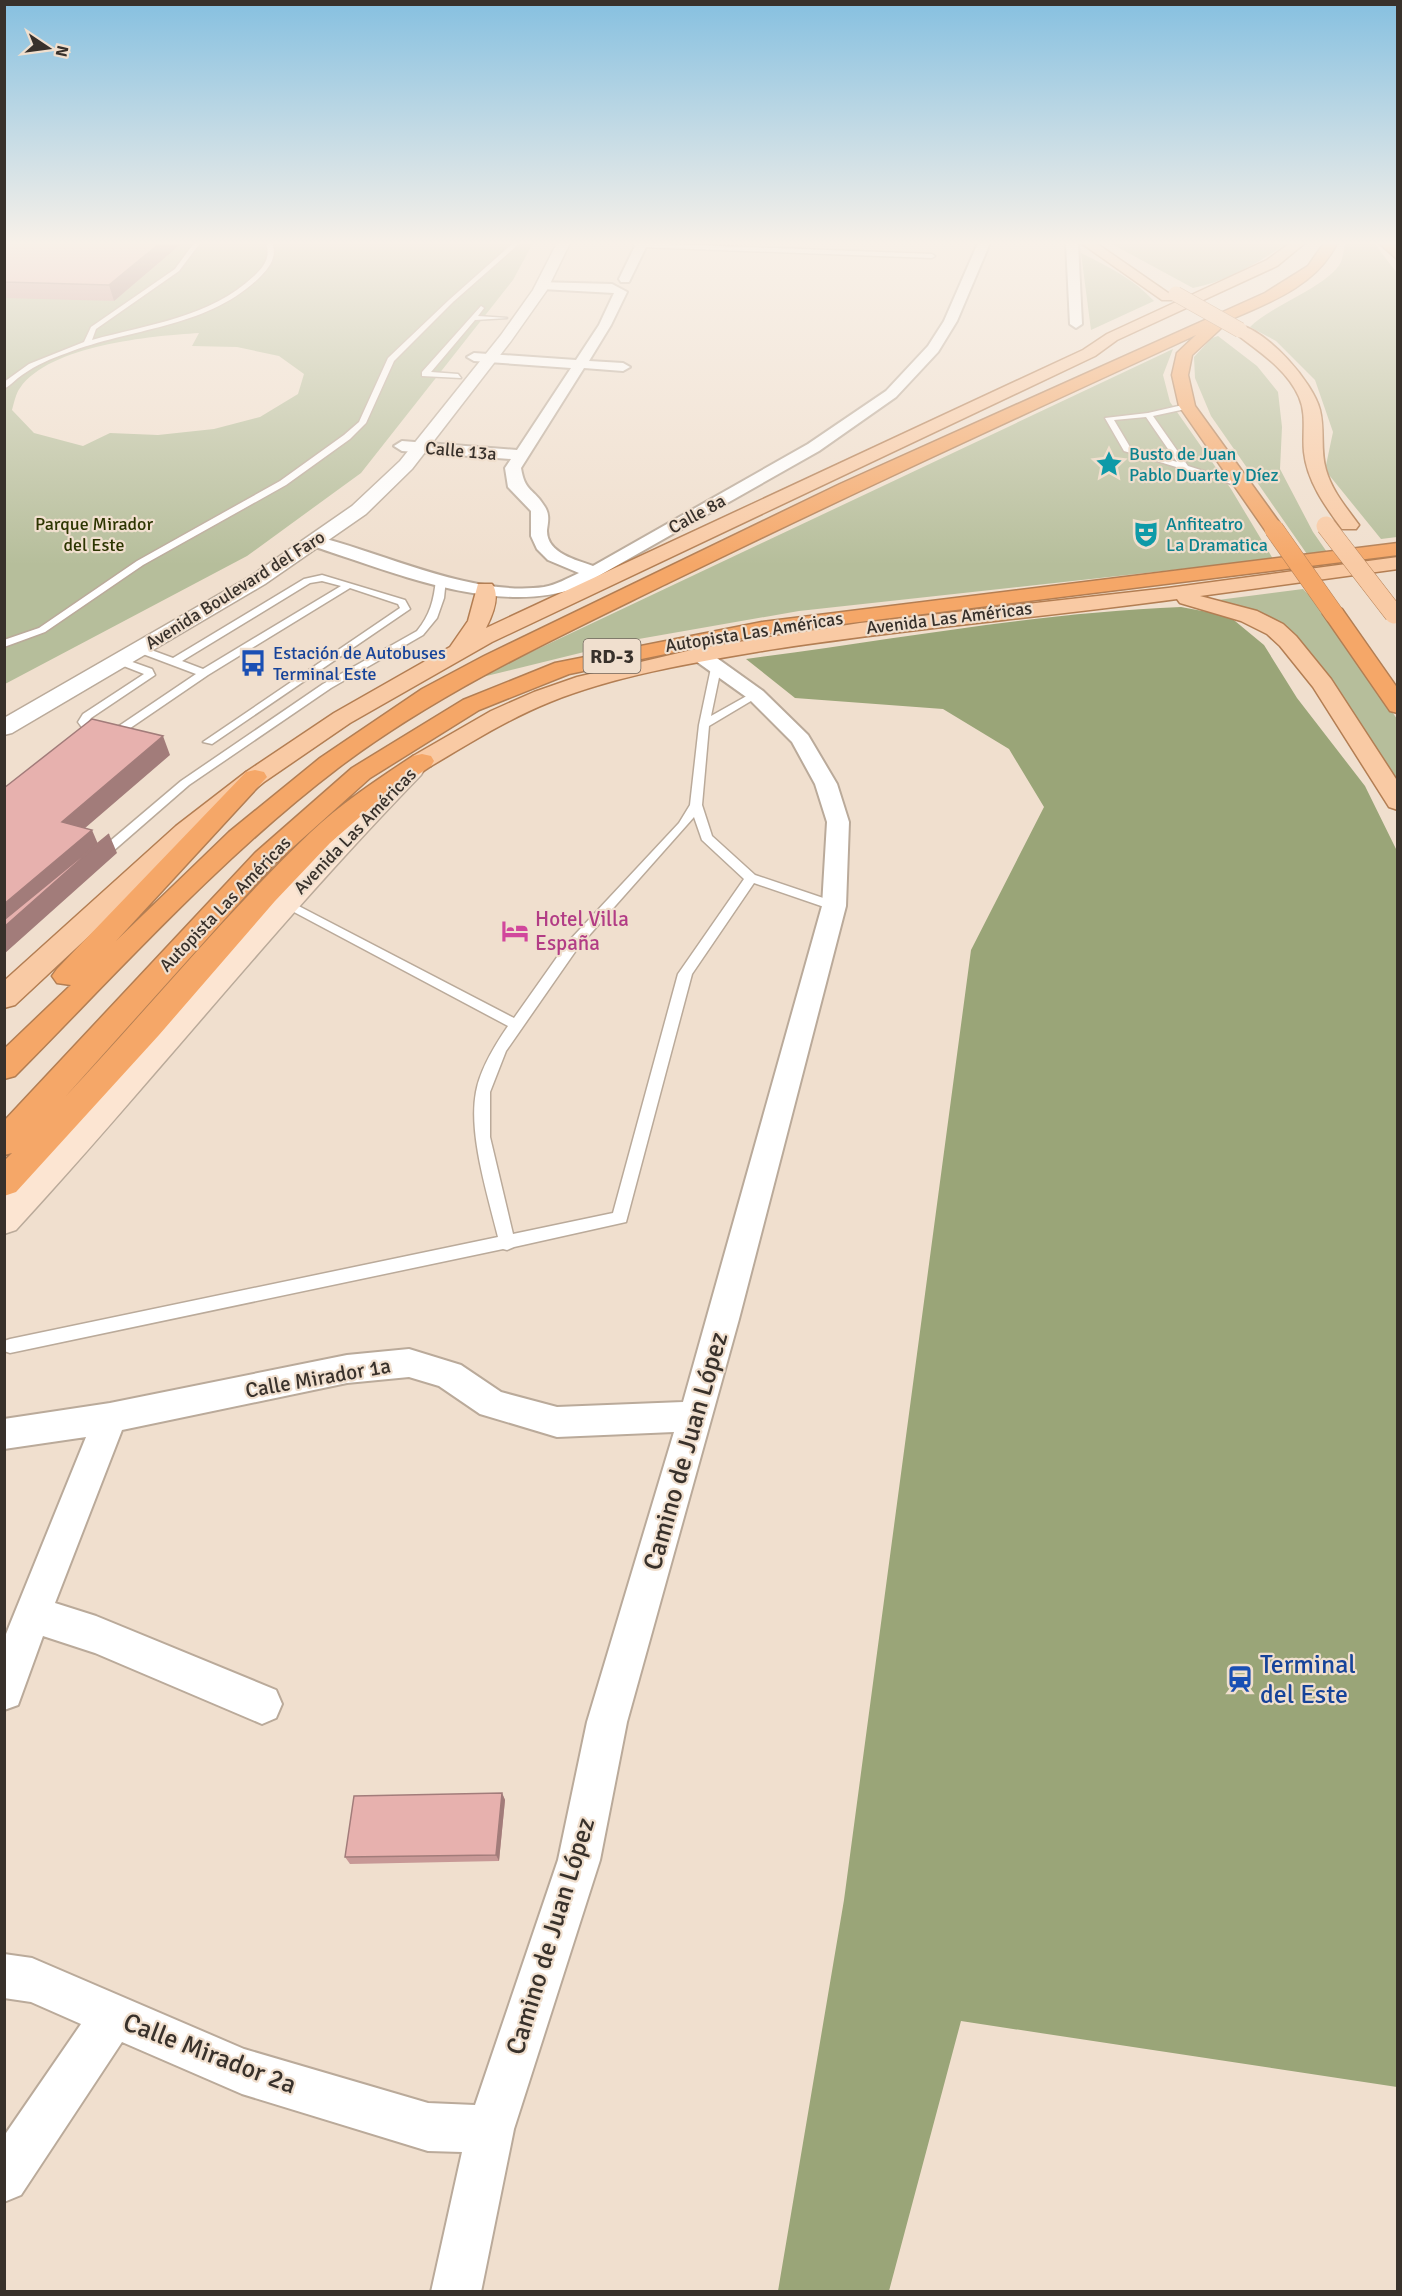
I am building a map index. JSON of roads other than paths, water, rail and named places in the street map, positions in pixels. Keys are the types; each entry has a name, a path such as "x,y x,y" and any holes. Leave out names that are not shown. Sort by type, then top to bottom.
{"highway":[{"name":"Autopista Las Américas","path":"4,1068 238,838 329,763 430,694 492,661 847,488 1175,350"},
{"path":"1190,350 1185,353 1180,375 1187,406 1398,706"},
{"name":"Autopista Las Américas","path":"4,1143 264,859 361,773 471,705 563,668 762,628 1398,549"},
{"path":"4,1184 321,837 368,797 422,761"},
{"path":"4,1046 122,916 255,777"}],"main road":[{"path":"4,998 185,832 255,777 342,718 456,653 563,600 1093,350"},
{"path":"1256,350 1286,386 1297,413 1297,456"},
{"path":"1267,350 1302,387 1312,410 1314,454 1320,480 1349,525 1398,588"},
{"path":"1300,477 1309,495"},
{"path":"1322,519 1396,616"},
{"name":"Avenida Las Américas","path":"4,1220 98,1120 285,904 378,802 422,761 490,721 542,697 585,682 708,661 860,629 1168,594 1398,563"},
{"path":"456,653 477,628 485,609 485,588"},
{"path":"1168,594 1219,606 1275,628 1323,684 1398,802"}],"street":[{"name":"Avenida Boulevard del Faro","path":"4,728 258,580 359,510 406,465 411,447 458,376 481,357 485,350"},
{"name":"Avenida Boulevard del Faro","path":"4,709 199,598 309,530 411,447 487,350"},
{"path":"588,350 520,455 513,475 516,487 536,504 540,514 540,539 546,550 558,558 591,572"},
{"name":"Calle 8a","path":"315,542 441,579 485,588 526,593 545,592 591,572 710,508 850,426 883,402 933,350"},
{"path":"481,357 623,367"},
{"name":"Calle 13a","path":"411,447 520,455"},
{"path":"545,592 563,600"},
{"name":"Camino de Juan López","path":"456,2292 490,2129 579,1860 607,1722 695,1416 834,906 837,822 826,784 801,739 756,695 708,661"},
{"name":"Calle Mirador 1a","path":"4,1434 110,1418 347,1369 409,1363 449,1375 492,1404 557,1422 695,1416"},
{"path":"4,1691 110,1418"},
{"path":"33,1614 96,1635 262,1704"},
{"name":"Calle Mirador 2a","path":"4,1976 32,1980 242,2072 428,2127 490,2129"},
{"path":"4,2178 112,2016"}],"lane":[{"path":"4,387 14,376 71,350"},
{"path":"4,644 42,630 140,563 283,483 347,437 362,423 391,360 401,350"},
{"path":"446,350 425,374 458,376"},
{"path":"1187,406 1148,415 1109,418 1127,449 1245,487"},
{"path":"1148,415 1185,468"},
{"path":"174,662 307,581 322,578 349,585 402,602 405,609 208,742"},
{"path":"92,863 185,783 327,686 420,633 432,618 439,598 441,579"},
{"path":"120,661 148,671 150,675 87,716 83,722 87,727 101,733 119,730 204,673 349,585"},
{"path":"139,649 204,673"},
{"path":"708,661 696,805 705,837 751,878 834,906"},
{"path":"704,725 756,695"},
{"path":"507,1244 483,1137 483,1092 499,1050 572,946 683,825 696,805"},
{"path":"10,1346 507,1244 620,1218 685,974 751,878"},
{"path":"285,904 517,1025"}],"place":[{"name":"Busto de Juan Pablo Duarte y Díez","path":"1109,464"},
{"name":"Anfiteatro La Dramatica","path":"1146,534"},
{"name":"Estación de Autobuses Terminal Este","path":"253,663"},
{"name":"Hotel Villa España","path":"515,931"},
{"name":"Terminal del Este","path":"1240,1679"}],"park label":[{"name":"Parque Mirador del Este","path":"94,534"}]}
